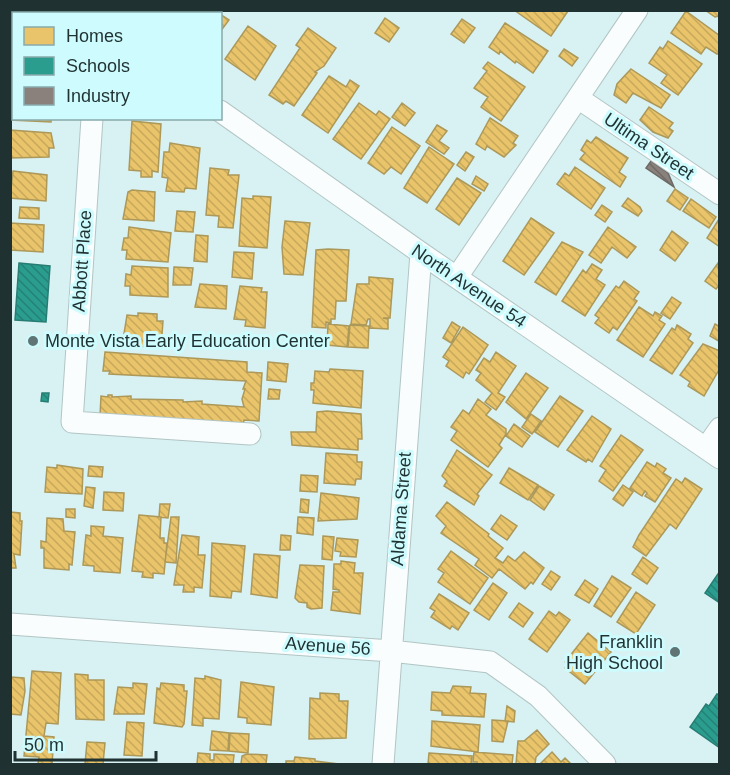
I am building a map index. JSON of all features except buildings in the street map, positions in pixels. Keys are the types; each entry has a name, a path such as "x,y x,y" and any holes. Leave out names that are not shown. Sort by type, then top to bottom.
{"street":[{"path":"457,277 637,10"},
{"name":"Ultima Street","path":"578,98 720,194"},
{"name":"North Avenue 54","path":"222,112 421,253 713,453"},
{"name":"Abbott Place","path":"92,120 72,422 250,434"},
{"name":"Aldama Street","path":"383,765 421,253"},
{"path":"713,453 720,428"},
{"name":"Avenue 56","path":"10,624 390,651 490,662 538,696 605,765"}],"place":[{"name":"Monte Vista Early Education Center","path":"33,341"},
{"name":"Franklin High School","path":"675,652"}]}
